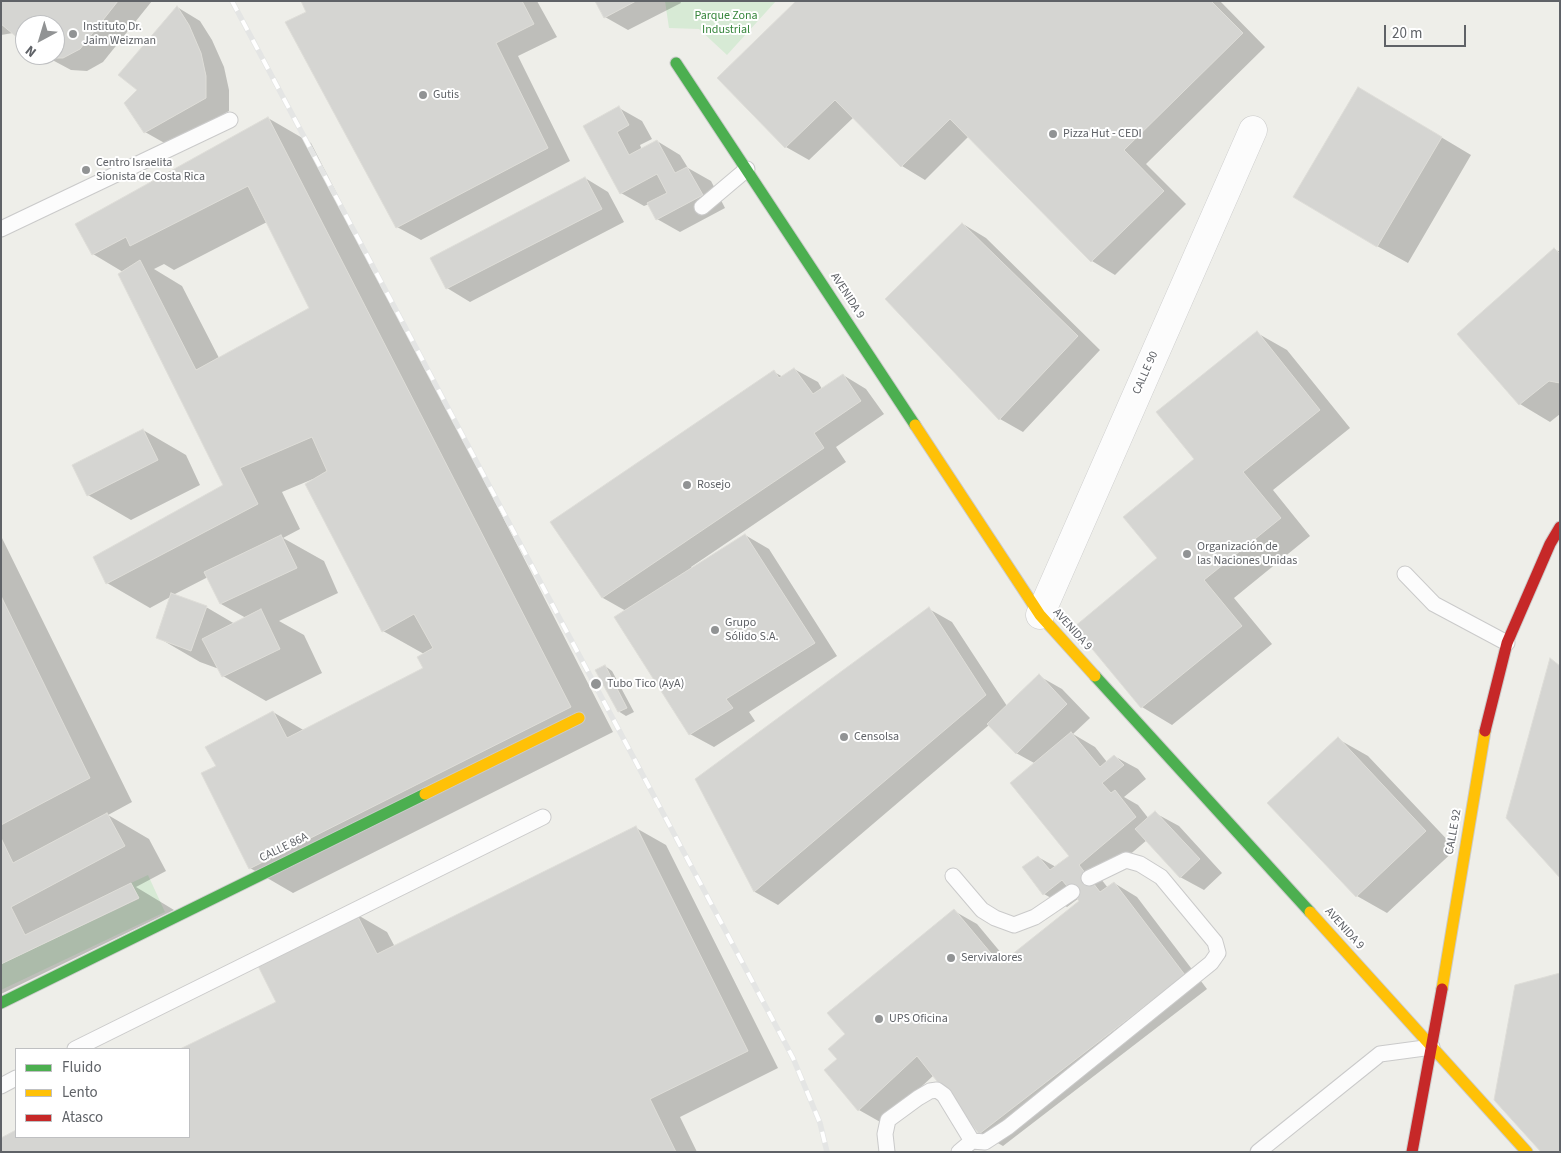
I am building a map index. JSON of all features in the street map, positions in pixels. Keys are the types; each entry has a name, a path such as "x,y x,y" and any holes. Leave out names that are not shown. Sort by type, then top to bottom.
{"street":[{"name":"AVENIDA 9","path":"676,63 1040,615 1527,1152"},
{"name":"CALLE 90","path":"1040,615 1253,130"},
{"name":"CALLE 92","path":"1412,1152 1432,1047 1486,726 1507,643 1550,544 1560,527"},
{"name":"CALLE 86A","path":"1,1003 579,718"}],"lane":[{"path":"1,228 230,120"},
{"path":"702,208 747,169"},
{"path":"1405,574 1434,604 1507,643"},
{"path":"76,1048 543,817"},
{"path":"959,1152 972,1141 985,1142 1008,1126 1211,963 1218,953 1215,942 1161,877 1140,864 1126,860 1089,878"},
{"path":"953,876 982,910 995,918 1014,925 1035,917 1072,892"},
{"path":"1258,1152 1380,1054 1432,1047"},
{"path":"1,1086 15,1079"},
{"path":"888,1152 885,1134 888,1120 918,1098 930,1091 937,1090 944,1095 972,1141"}],"green space":[{"name":"Parque Zona Industrial","path":"665,1 776,1 727,55 699,29 669,28"},
{"path":"148,875 165,912 1,990 1,964 139,899 131,883"}],"building":[{"name":"Instituto Dr. Jaim Weizman","path":"1,1 118,1 80,49 65,57 65,15 15,15 15,36 1,24"},
{"name":"Gutis","path":"301,1 522,1 534,24 496,43 548,148 396,228 285,22 306,12"},
{"path":"595,1 636,1 604,18"},
{"name":"Pizza Hut - CEDI","path":"796,1 1211,1 1243,33 1124,150 1164,191 1091,262 950,119 901,167 835,100 785,148 717,78"},
{"path":"177,6 189,25 201,53 206,76 206,98 144,133 124,103 137,90 118,75"},
{"path":"1358,87 1442,137 1377,247 1293,197"},
{"path":"619,106 629,125 617,132 629,155 657,140 675,173 687,167 703,195 656,220 647,203 667,193 657,174 620,194 583,126"},
{"path":"268,117 571,707 249,869 201,773 216,766 205,747 273,711 287,738 423,668 417,657 433,648 414,614 382,632 305,484 327,471 312,437 240,468 258,504 106,584 93,557 223,485 118,274 140,260 196,370 309,308 248,186 130,246 126,237 92,255 75,224"},
{"path":"585,177 602,209 446,289 430,258"},
{"path":"962,223 1078,336 999,420 885,299"},
{"path":"1554,248 1560,254 1560,383 1549,381 1519,405 1457,334"},
{"path":"1257,331 1320,410 1243,472 1281,518 1204,580 1242,626 1141,708 1074,627 1157,558 1123,517 1194,459 1156,412"},
{"name":"Rosejo","path":"794,368 813,394 843,374 861,401 814,433 824,448 602,598 550,522 774,370 779,378"},
{"path":"143,429 158,460 87,496 72,465"},
{"name":"Grupo Sólido S.A.","path":"745,534 815,643 726,699 733,708 689,735 614,617"},
{"path":"281,535 297,568 220,604 204,572"},
{"path":"171,593 207,606 191,651 156,638"},
{"path":"1,596 90,778 1,825"},
{"name":"Censolsa","path":"929,607 986,695 754,892 695,779"},
{"path":"261,609 280,649 222,677 202,639"},
{"path":"1550,658 1560,666 1560,878 1506,818"},
{"path":"605,665 627,708 618,712 595,670"},
{"path":"1039,674 1067,704 1016,754 987,724"},
{"path":"1071,732 1100,767 1114,755 1124,765 1102,783 1111,793 1115,790 1136,817 1079,865 1100,892 1114,882 1185,975 979,1134 917,1056 858,1111 824,1070 837,1059 828,1049 845,1034 827,1013 954,909 1000,964 1079,901 1062,880 1043,895 1022,867 1038,856 1050,870 1069,856 1010,783"},
{"path":"1338,737 1426,831 1356,897 1267,803"},
{"path":"1155,811 1200,859 1180,878 1135,829"},
{"path":"107,813 125,846 11,907 25,935 131,883 139,898 1,964 1,838 13,863"},
{"path":"636,826 748,1051 650,1099 676,1152 1,1152 1,1138 15,1131 15,1138 190,1138 190,1048 182,1048 276,1002 256,962 356,913 377,954"},
{"path":"1560,973 1560,1152 1541,1152 1494,1100 1515,985"}],"railway":[{"path":"232,1 793,1058 820,1123 827,1152"}],"traffic: fast":[{"path":"676,63 915,425"},
{"path":"1095,676 1310,912"},
{"path":"1,1003 425,794"}],"traffic: slow":[{"path":"915,425 1040,615 1095,676"},
{"path":"425,794 579,718"},
{"path":"1442,989 1485,731"},
{"path":"1310,912 1527,1152"}],"traffic: jam":[{"path":"1485,731 1507,643 1550,544 1560,527"},
{"path":"1412,1152 1442,989"}],"place":[{"name":"Instituto Dr. Jaim Weizman","path":"73,34"},
{"name":"Gutis","path":"423,95"},
{"name":"Pizza Hut - CEDI","path":"1053,134"},
{"name":"Centro Israelita Sionista de Costa Rica","path":"86,170"},
{"name":"Rosejo","path":"687,485"},
{"name":"Organización de las Naciones Unidas","path":"1187,554"},
{"name":"Grupo Sólido S.A.","path":"715,630"},
{"name":"Tubo Tico (AyA)","path":"596,684"},
{"name":"Censolsa","path":"844,737"},
{"name":"Servivalores","path":"951,958"},
{"name":"UPS Oficina","path":"879,1019"}]}
